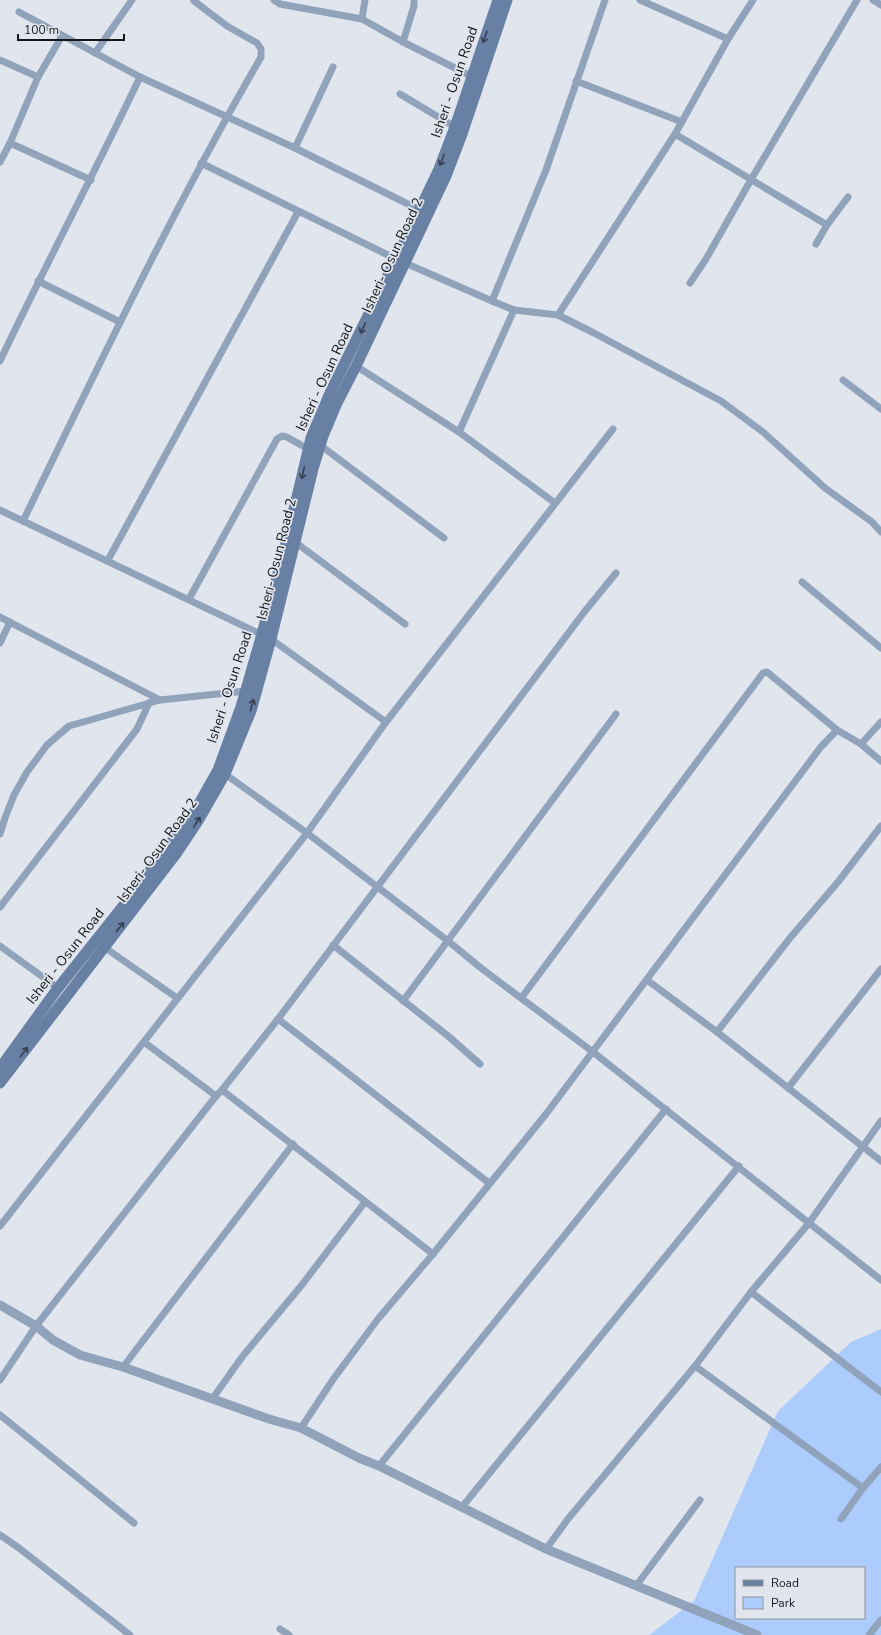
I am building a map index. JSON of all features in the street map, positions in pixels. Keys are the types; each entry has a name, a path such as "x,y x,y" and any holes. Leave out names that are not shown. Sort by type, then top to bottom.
{"main road":[{"name":"Isheri - Osun Road","path":"0,1068 58,988 128,899 194,811 218,770 267,637 285,547 311,438 330,393 400,261 455,127 498,0"},
{"name":"Isheri- Osun Road 2","path":"0,1083 180,847 198,822 225,774 251,711 267,637 295,542 320,444 336,405 356,366 400,261 446,176 462,134 507,0"}],"street":[{"path":"95,53 132,0"},
{"path":"362,19 365,0"},
{"path":"403,42 414,6 414,0"},
{"path":"492,301 546,170 605,0"},
{"path":"640,0 655,3 728,39"},
{"path":"558,315 675,134 728,39 752,0"},
{"path":"690,283 706,259 857,0"},
{"path":"873,0 881,5"},
{"path":"23,521 120,322 201,163 226,116 261,57 261,49 257,43 226,26 194,1"},
{"path":"278,1 362,19 403,42 472,76"},
{"path":"19,12 140,77 295,148 420,210"},
{"path":"0,162 10,143 38,77 62,36"},
{"path":"0,60 38,77"},
{"path":"295,148 333,67"},
{"path":"0,361 38,281 91,180 140,77"},
{"path":"576,81 682,122"},
{"path":"400,94 455,127"},
{"path":"675,134 752,178 827,225"},
{"path":"10,143 91,180"},
{"path":"201,163 400,261 492,301 514,310 558,315 721,401 763,432 825,488 872,522 881,532"},
{"path":"816,244 827,225 848,198"},
{"path":"108,560 298,212"},
{"path":"38,281 120,322"},
{"path":"459,432 514,310"},
{"path":"356,366 459,432 555,503"},
{"path":"843,380 881,410"},
{"path":"0,1226 307,833 386,722 613,430"},
{"path":"189,599 277,439 282,436 308,449"},
{"path":"320,444 444,538"},
{"path":"0,510 108,560 267,637 386,722"},
{"path":"295,542 405,624"},
{"path":"0,1380 36,1326 278,1019 332,945 585,611 616,573"},
{"path":"802,582 881,648"},
{"path":"0,617 160,700"},
{"path":"0,643 10,622"},
{"path":"522,997 763,673 768,672 838,730 861,744 881,760"},
{"path":"0,834 4,818 14,795 28,772 47,745 69,726 149,702 246,691"},
{"path":"0,907 137,729 149,702"},
{"path":"403,1001 616,714"},
{"path":"861,744 881,722"},
{"path":"301,1428 334,1378 378,1319 434,1254 489,1183 546,1114 820,748 838,730"},
{"path":"225,774 307,833 481,968 522,997 739,1166 881,1280"},
{"path":"717,1032 790,938 838,882 881,826"},
{"path":"332,945 448,1036 480,1064"},
{"path":"0,946 58,988"},
{"path":"104,947 178,998"},
{"path":"788,1088 881,969"},
{"path":"647,980 717,1032 881,1161"},
{"path":"278,1019 489,1183"},
{"path":"144,1042 216,1096"},
{"path":"222,1090 434,1254"},
{"path":"379,1466 666,1109"},
{"path":"546,1549 573,1513 695,1366 751,1292 809,1223 881,1121"},
{"path":"123,1367 293,1144"},
{"path":"462,1507 739,1166"},
{"path":"213,1398 242,1357 302,1286 365,1202"},
{"path":"751,1292 881,1392"},
{"path":"0,1306 36,1326 53,1340 80,1355 123,1367 301,1428 359,1458 379,1466 546,1549 757,1635"},
{"path":"695,1366 863,1488"},
{"path":"0,1415 134,1523"},
{"path":"841,1519 863,1488 881,1467"},
{"path":"636,1586 700,1500"},
{"path":"0,1535 19,1548 130,1635"},
{"path":"869,1635 881,1620"},
{"path":"280,1629 289,1635"}],"green space":[{"path":"881,1329 881,1635 649,1635 694,1601 778,1411 851,1342"}]}
